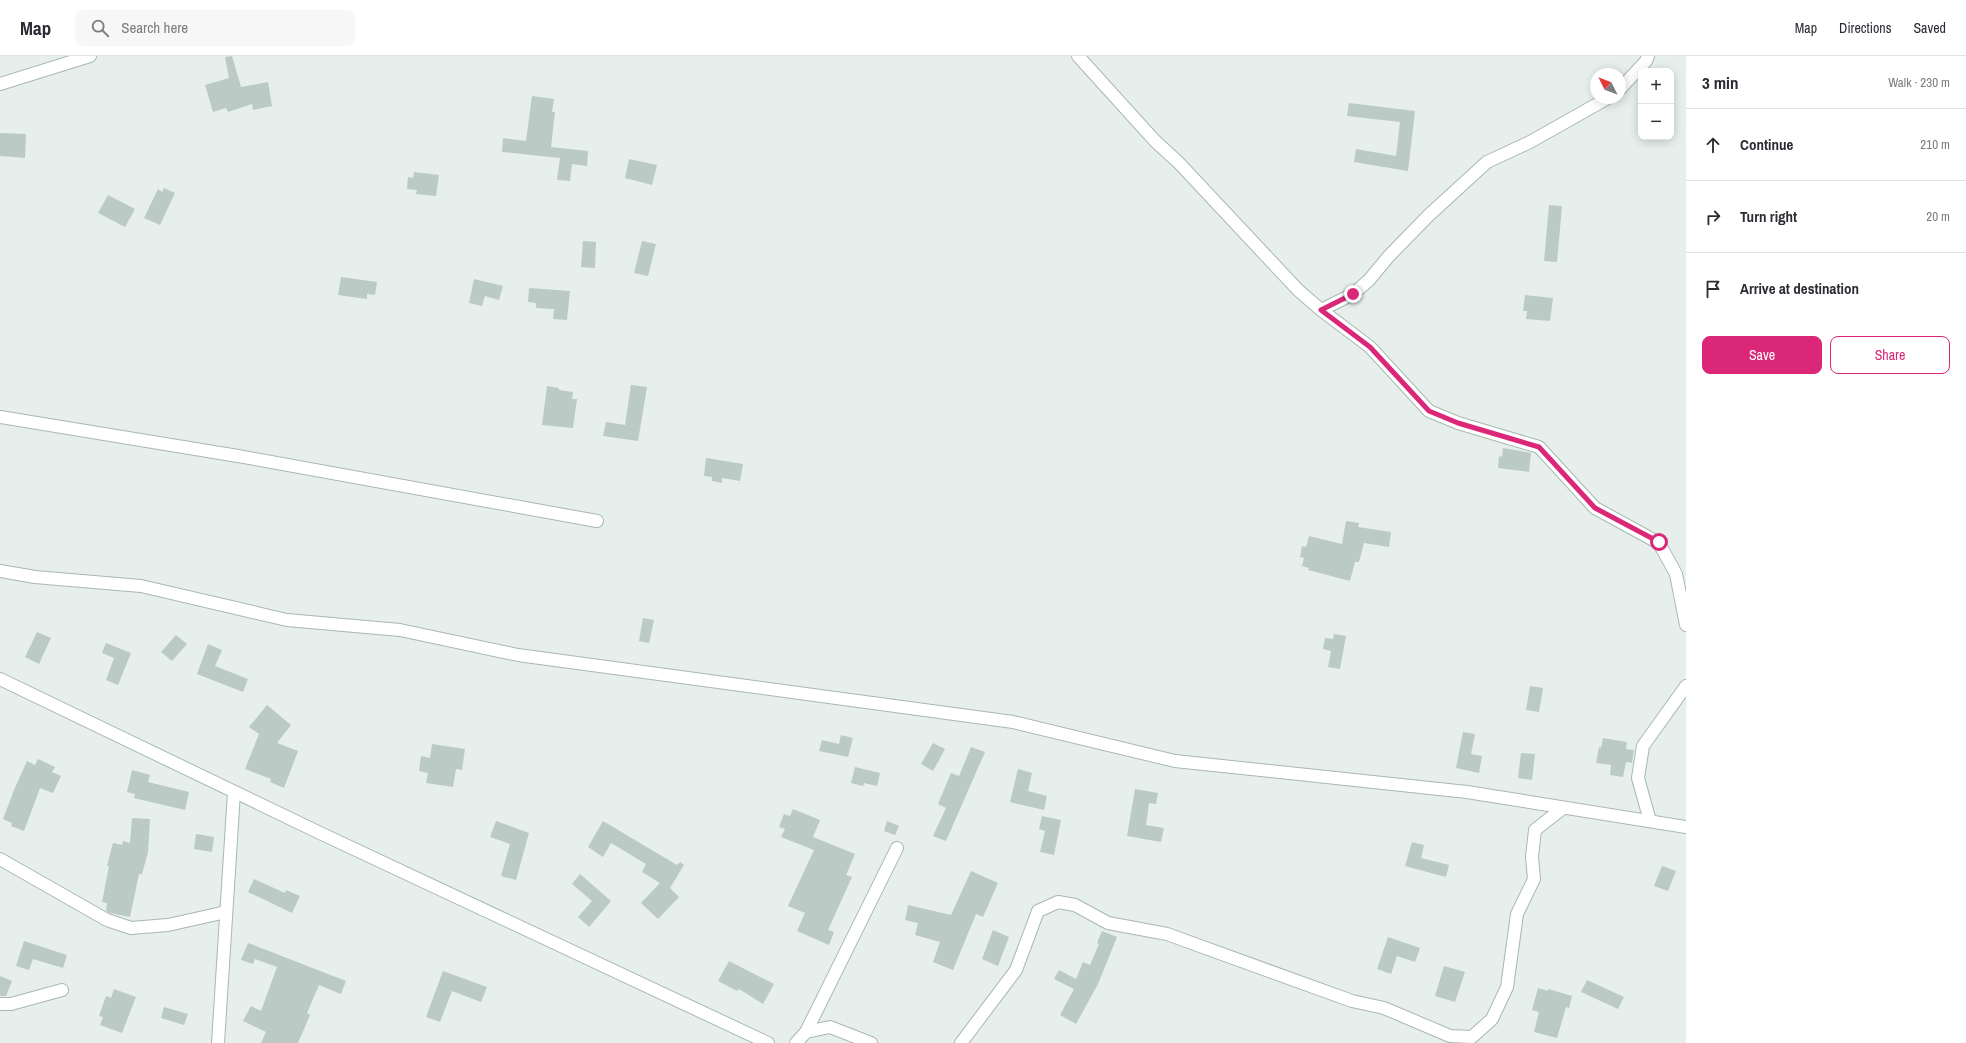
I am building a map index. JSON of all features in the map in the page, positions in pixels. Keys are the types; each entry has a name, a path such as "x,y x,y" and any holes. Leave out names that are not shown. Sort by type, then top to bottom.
{"street":[{"path":"0,84 90,56"},
{"path":"1078,56 1155,141 1178,163 1298,290 1321,310 1370,347 1429,411 1458,423 1539,447 1595,508 1659,542 1676,574 1686,624"},
{"path":"1626,83 1646,61 1648,56"},
{"path":"1321,310 1353,294 1369,280 1389,256 1429,215 1487,162 1530,142 1597,104"},
{"path":"0,417 238,456 597,521"},
{"path":"0,571 35,577 141,586 287,620 400,630 518,654 1012,722 1175,761 1467,792 1686,827"},
{"path":"0,679 234,792 768,1043"},
{"path":"1650,821 1638,778 1643,746 1686,686"},
{"path":"218,1043 234,792"},
{"path":"961,1043 1016,970 1038,911 1058,902 1075,905 1108,923 1167,934 1352,1001 1384,1008 1450,1036 1472,1037 1492,1019 1507,987 1518,914 1534,879 1532,857 1535,830 1564,808"},
{"path":"796,1043 806,1032 897,848"},
{"path":"0,860 107,920 131,928 168,925 226,912"},
{"path":"0,1004 11,1004 62,990"},
{"path":"806,1032 830,1027 871,1043"}],"building":[{"path":"232,56 241,87 268,82 272,106 253,110 252,104 228,112 226,108 213,112 205,85 229,78 225,57"},
{"path":"532,96 554,99 552,112 555,112 551,147 588,151 587,166 572,164 570,181 557,180 560,158 502,152 503,138 526,141"},
{"path":"1349,103 1415,111 1408,171 1354,162 1356,149 1396,156 1400,122 1347,116"},
{"path":"0,133 26,134 25,158 0,156"},
{"path":"629,159 657,165 652,185 625,178"},
{"path":"414,172 439,175 436,196 416,194 417,190 407,189 408,177 413,178"},
{"path":"164,188 175,193 160,225 144,218 158,189 162,192"},
{"path":"108,195 135,209 125,227 98,213"},
{"path":"1549,205 1562,206 1557,262 1544,261"},
{"path":"583,241 596,242 595,268 581,267"},
{"path":"642,241 656,244 648,276 634,273"},
{"path":"341,277 377,282 375,295 367,294 367,299 338,295"},
{"path":"474,279 503,286 499,300 485,296 482,306 469,303"},
{"path":"529,288 570,291 567,320 553,319 554,309 536,308 536,303 528,302"},
{"path":"1525,295 1553,298 1550,321 1526,319 1527,311 1523,311"},
{"path":"631,385 647,387 638,441 603,436 606,422 625,425"},
{"path":"547,386 573,392 572,399 577,399 573,428 542,425"},
{"path":"1503,448 1531,453 1529,472 1498,468 1499,456 1502,457"},
{"path":"706,458 743,464 740,481 722,478 722,483 712,481 712,477 704,476"},
{"path":"1346,521 1359,523 1358,527 1391,532 1389,547 1364,543 1359,562 1355,562 1350,581 1308,570 1309,568 1302,566 1304,558 1300,557 1302,546 1306,547 1309,536 1342,544"},
{"path":"643,618 654,620 649,643 639,641"},
{"path":"37,632 51,638 39,664 25,657"},
{"path":"1334,634 1346,636 1340,669 1328,667 1331,651 1323,649 1325,638 1333,639"},
{"path":"176,635 187,644 172,661 161,652"},
{"path":"106,643 131,653 118,685 106,680 114,658 102,653"},
{"path":"208,644 222,650 215,666 248,679 243,692 197,674"},
{"path":"1530,686 1543,688 1539,712 1526,710"},
{"path":"267,705 291,725 277,743 298,751 284,788 270,782 271,779 245,769 259,734 249,727"},
{"path":"1463,732 1475,734 1471,754 1482,756 1479,773 1456,768"},
{"path":"841,735 853,738 848,757 819,751 822,740 839,744"},
{"path":"1603,738 1627,742 1626,749 1634,750 1632,763 1626,762 1623,777 1610,775 1611,765 1596,763 1599,747 1601,748"},
{"path":"933,743 945,749 933,771 921,764"},
{"path":"432,744 465,749 462,770 456,769 453,787 426,783 428,773 419,771 421,756 430,758"},
{"path":"971,747 985,752 946,841 933,836 946,808 938,804 951,773 959,776"},
{"path":"1521,753 1535,754 1532,780 1518,778"},
{"path":"38,759 55,767 52,772 61,776 53,793 40,788 24,831 11,826 12,823 3,819 27,761 35,765"},
{"path":"855,767 880,773 877,786 864,783 863,786 851,783"},
{"path":"1018,769 1032,773 1028,791 1047,796 1044,810 1010,802"},
{"path":"132,770 150,775 148,782 189,792 185,810 134,798 135,794 127,792"},
{"path":"1135,789 1158,793 1156,804 1149,803 1146,825 1164,828 1161,842 1127,836"},
{"path":"793,809 820,820 813,837 855,854 846,875 852,877 828,930 834,932 829,945 797,931 805,913 788,906 814,850 781,837 785,829 779,827 784,814 790,816"},
{"path":"1042,816 1061,820 1054,855 1040,852 1045,831 1039,829"},
{"path":"132,818 150,819 148,852 142,874 139,874 130,917 106,911 107,903 102,902 109,866 107,866 113,843 122,845 123,841 130,843"},
{"path":"496,821 529,833 516,880 501,876 510,844 490,837"},
{"path":"603,821 677,865 680,862 684,865 670,888 679,897 658,919 641,903 660,883 642,872 646,864 611,843 603,857 588,847"},
{"path":"887,821 899,826 895,835 884,831"},
{"path":"196,834 214,837 212,852 194,849"},
{"path":"1412,842 1424,845 1421,858 1449,865 1446,877 1405,866"},
{"path":"1662,866 1676,871 1668,891 1654,886"},
{"path":"971,871 998,883 983,917 976,914 953,970 933,962 940,942 915,935 918,923 905,920 908,905 951,915"},
{"path":"580,874 611,901 589,927 578,917 592,901 572,884"},
{"path":"254,879 285,893 286,890 300,896 292,913 248,892"},
{"path":"993,930 1009,937 998,966 982,959"},
{"path":"1102,931 1117,937 1098,984 1076,1024 1060,1015 1074,989 1054,979 1059,970 1076,979 1083,962 1090,965 1099,944 1097,943"},
{"path":"1388,937 1420,948 1415,962 1397,956 1391,974 1377,969"},
{"path":"24,941 67,955 63,968 33,959 29,970 16,966"},
{"path":"248,943 346,981 341,994 319,985 307,1013 310,1015 298,1043 261,1043 266,1032 243,1021 251,1006 261,1011 277,967 255,959 253,964 241,960"},
{"path":"729,961 774,984 763,1004 739,989 737,991 718,981"},
{"path":"1444,966 1465,972 1455,1002 1435,996"},
{"path":"443,971 487,987 481,1002 452,991 440,1022 426,1017"},
{"path":"0,976 12,981 6,996 0,996"},
{"path":"1587,980 1624,997 1618,1009 1581,992"},
{"path":"1538,988 1548,991 1548,989 1572,996 1569,1008 1566,1007 1557,1038 1534,1032 1539,1012 1532,1010"},
{"path":"114,989 136,997 122,1033 100,1025 103,1017 99,1016 106,996 111,998"},
{"path":"164,1007 188,1014 184,1025 161,1018"}],"route":[{"path":"1353,294 1321,310 1370,347 1404,382 1429,411 1458,423 1539,447 1595,508 1659,542"}]}
